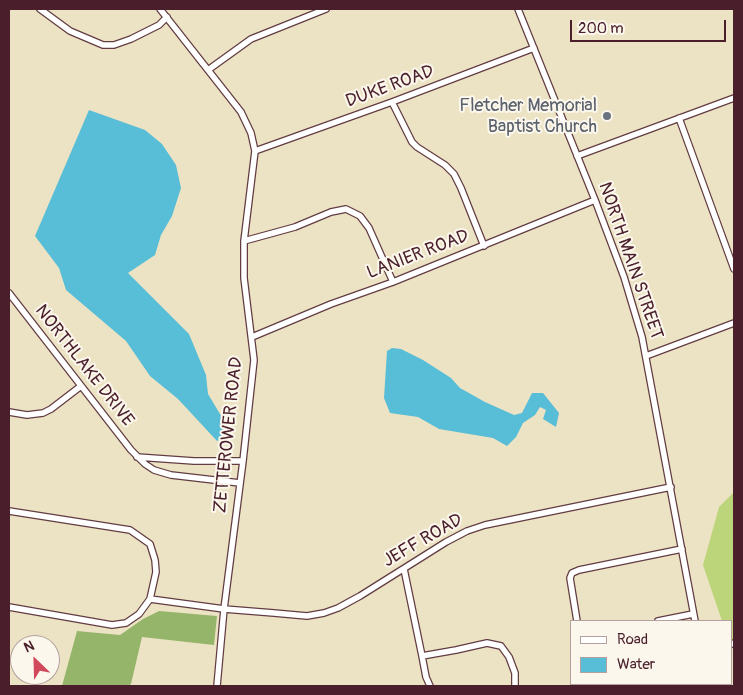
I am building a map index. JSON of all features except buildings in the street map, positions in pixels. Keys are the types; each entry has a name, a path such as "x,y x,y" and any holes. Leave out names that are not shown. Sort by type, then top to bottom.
{"street":[{"path":"40,9 70,31 103,44 114,45 132,39 159,25 166,17"},
{"name":"ZETTEROWER ROAD","path":"160,9 241,112 251,133 255,151 244,241 244,278 254,360 244,461 224,609 217,686"},
{"path":"208,70 251,40 326,9"},
{"name":"NORTH MAIN STREET","path":"518,9 595,200 624,277 642,337 695,620"},
{"name":"DUKE ROAD","path":"255,151 534,48"},
{"path":"577,156 734,98"},
{"path":"392,102 412,142 445,165 454,174 484,246"},
{"path":"679,118 734,268"},
{"name":"LANIER ROAD","path":"252,338 331,304 393,282 595,200"},
{"path":"244,241 295,227 330,212 346,209 360,216 369,228 393,282"},
{"name":"NORTHLAKE DRIVE","path":"9,293 81,386 145,464 154,470 171,475 240,483"},
{"path":"646,356 734,323"},
{"path":"9,412 27,415 43,413 81,386"},
{"path":"137,456 244,461"},
{"name":"JEFF ROAD","path":"150,600 307,616 324,613 360,596 456,536 485,525 671,487"},
{"path":"9,511 130,530 150,544 155,560 156,572 150,600 139,614 126,622 112,625 9,607"},
{"path":"577,620 570,578 572,573 682,549"},
{"path":"404,569 426,677 430,686"},
{"path":"663,620 693,614"},
{"path":"422,656 487,643 497,644 501,646 512,663 515,673 515,686"}],"green space":[{"path":"734,492 734,644 733,620 722,620 703,565 719,507"},
{"path":"159,611 217,616 214,645 142,637 131,684 128,686 62,686 77,631 120,635 143,619"}],"water":[{"path":"89,110 145,130 162,144 176,165 181,188 172,216 161,235 155,255 128,273 189,334 206,375 208,394 229,429 217,441 178,399 150,376 126,341 66,290 59,268 35,236"},
{"path":"392,348 401,349 423,360 451,378 460,388 514,415 522,413 532,393 543,393 559,413 556,427 543,419 546,410 540,407 535,415 523,423 516,437 507,446 493,438 439,429 418,417 390,413 384,398 387,351"}],"place":[{"name":"Fletcher Memorial Baptist Church","path":"607,116"}]}
